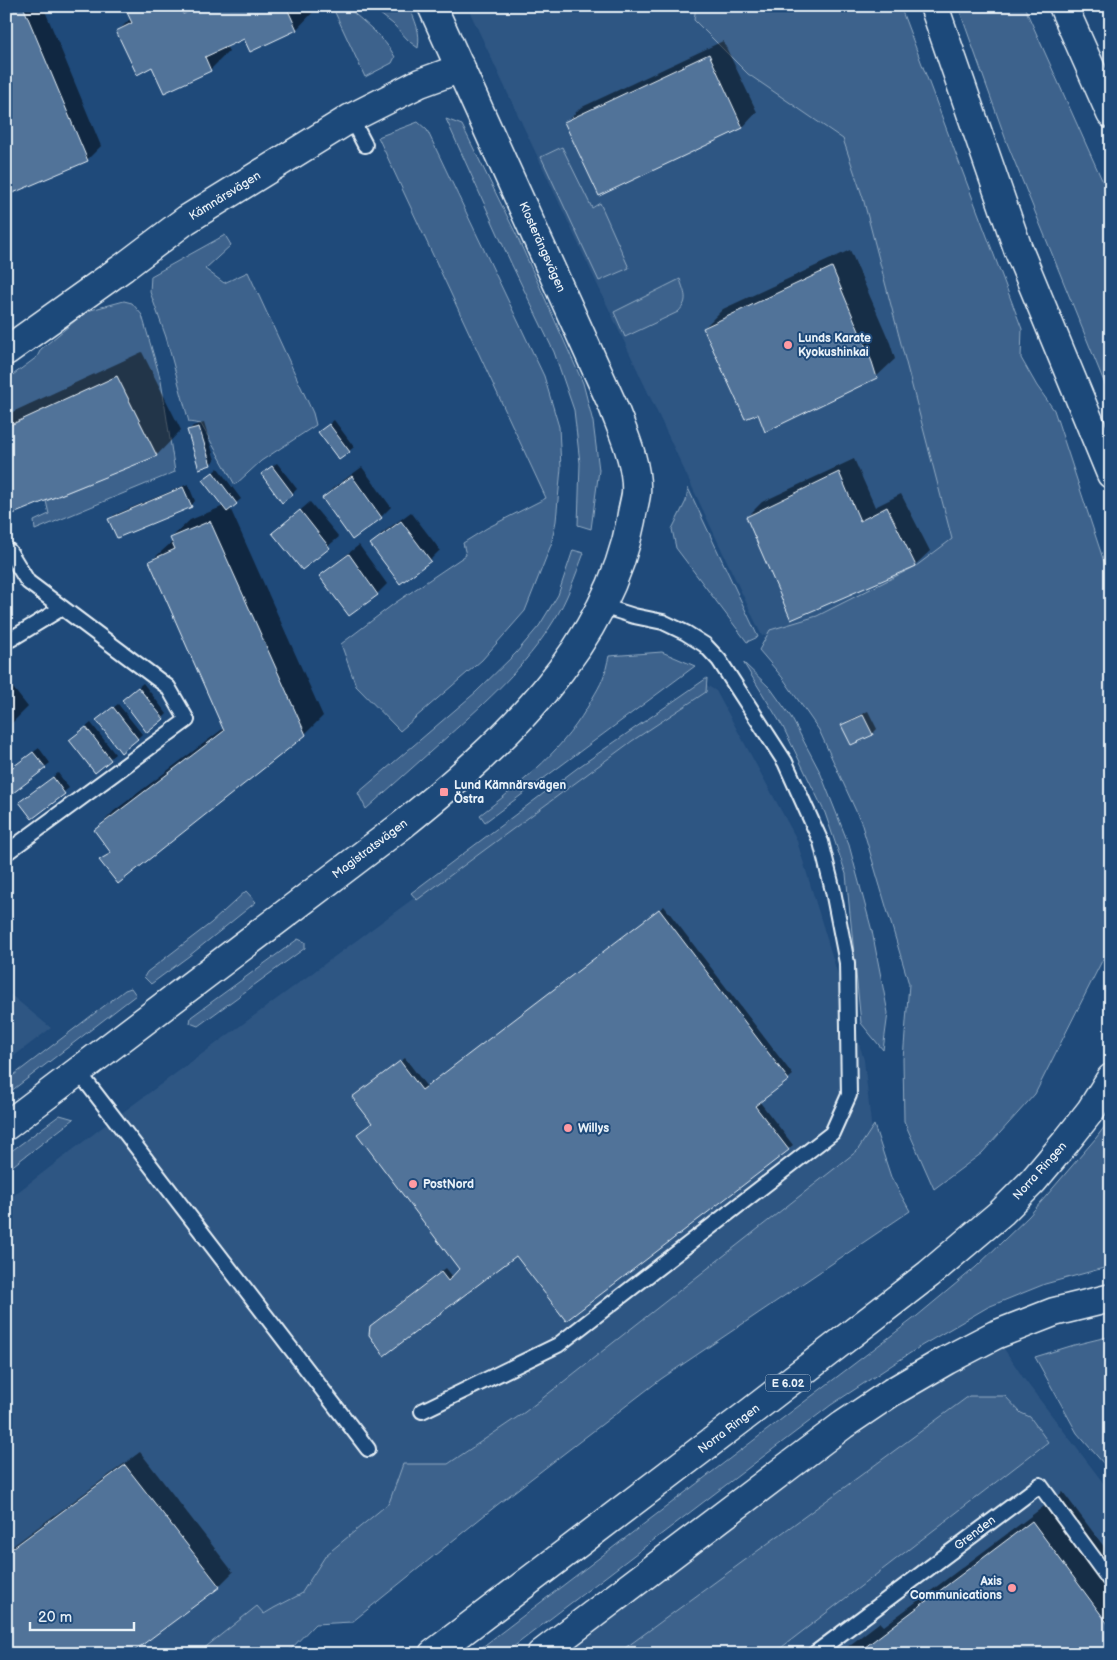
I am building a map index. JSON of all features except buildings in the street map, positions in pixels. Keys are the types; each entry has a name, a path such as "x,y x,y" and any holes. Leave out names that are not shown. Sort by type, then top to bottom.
{"main road":[{"name":"Klosterängsvägen","path":"432,6 613,406 633,465 636,493"},
{"path":"934,6 1018,250 1111,474"},
{"path":"1063,6 1111,114"},
{"name":"Kämnärsvägen","path":"6,351 124,267 186,220 350,118 420,83 461,68"},
{"name":"Magistratsvägen","path":"6,1126 444,792 540,697 564,668 602,606 626,548 636,493"},
{"name":"Norra Ringen","path":"433,1654 929,1274 1002,1212 1033,1181 1065,1144 1091,1110 1111,1078"},
{"path":"541,1654 843,1425 892,1392 995,1335 1054,1312 1111,1298"}],"lane":[{"path":"350,118 365,146"},
{"path":"6,551 10,551 28,582 168,687 187,720 6,853"},
{"path":"422,1410 558,1345 832,1133 849,1095 847,964 822,842 784,762 718,660 705,644 663,622 634,616 602,606"},
{"path":"6,636 11,639 62,608"},
{"path":"78,1072 368,1449"},
{"name":"Grenden","path":"814,1654 1040,1484 1111,1582"}],"shaded area":[{"path":"332,6 346,6 373,30 385,42 395,57 392,63 365,77"},
{"path":"370,6 409,6 418,32 418,48 393,24"},
{"path":"467,6 823,6 966,563 762,636"},
{"path":"696,6 900,6 1022,329 1021,358 1054,410 1111,583 1111,943 1035,1094 982,1153 934,1189 904,1121 903,1059 909,984 861,822 819,730 782,677 759,650 770,630 817,616 916,566 952,539 863,198 843,139 748,74 694,20"},
{"path":"958,6 1024,6 1111,200 1111,399 1007,143"},
{"path":"446,119 462,125 516,234 583,383 593,422 599,470 591,529 578,525 580,463 574,410 554,352 511,263"},
{"path":"418,122 427,130 544,376 559,427 561,468 556,521 551,545 525,611 482,660 400,731 356,686 341,644 395,603 466,555 463,543 487,528 546,498 378,137"},
{"path":"562,147 592,208 600,203 629,268 599,281 541,157"},
{"path":"225,235 231,245 205,269 224,283 248,272 313,413 316,425 261,461 235,485 201,424 189,422 166,337 150,292 151,276"},
{"path":"680,279 685,300 682,308 678,312 625,337 614,312"},
{"path":"124,301 132,303 142,315 161,381 175,472 35,530 34,521 49,514 46,501 157,455 117,376 6,427 6,380 37,357 41,349 87,311"},
{"path":"688,488 758,637 747,642 676,548 672,529 686,501"},
{"path":"573,550 584,553 570,588 558,614 531,653 477,710 366,809 358,793 476,692 516,653 539,626 558,595"},
{"path":"662,652 695,666 485,822 480,815 527,777 570,733 599,686 605,673 609,656"},
{"path":"743,662 771,689 791,717 820,772 849,845 872,931 888,1013 883,1050 861,1023 846,874 825,813 783,727"},
{"path":"707,678 706,692 632,741 417,900 411,893 580,766"},
{"path":"705,684 716,691 796,838 864,1060 876,1169 261,1654 6,1654 6,1201 100,1129"},
{"path":"246,891 256,902 151,984 144,977 147,972 211,923"},
{"path":"298,939 305,942 305,948 198,1026 190,1023 191,1017"},
{"path":"131,988 136,995 6,1095 6,1081 125,990"},
{"path":"6,991 51,1028 6,1062"},
{"path":"60,1115 74,1119 6,1171 6,1155"},
{"path":"1111,1118 1111,1266 1045,1284 988,1307 921,1346 831,1405 504,1654 473,1654 917,1316 976,1267 1029,1216"},
{"path":"874,1125 891,1177 910,1211 661,1379 497,1505 352,1622 315,1624 286,1654 197,1654 257,1606 264,1614 301,1594 326,1555 389,1503 403,1464 448,1464 525,1412 857,1151"},
{"path":"995,1335 1024,1379 1111,1493 1111,1654 541,1654"},
{"path":"1111,1336 1111,1472 1077,1433 1035,1357"},
{"path":"969,1396 1005,1396 1021,1413 1030,1417 1048,1442 773,1654 617,1654"}],"place":[{"name":"Lunds Karate Kyokushinkai","path":"788,345"},
{"name":"Lund Kämnärsvägen Östra","path":"444,792"},
{"name":"Willys","path":"568,1128"},
{"name":"PostNord","path":"413,1184"},
{"name":"Axis Communications","path":"1012,1588"}]}
